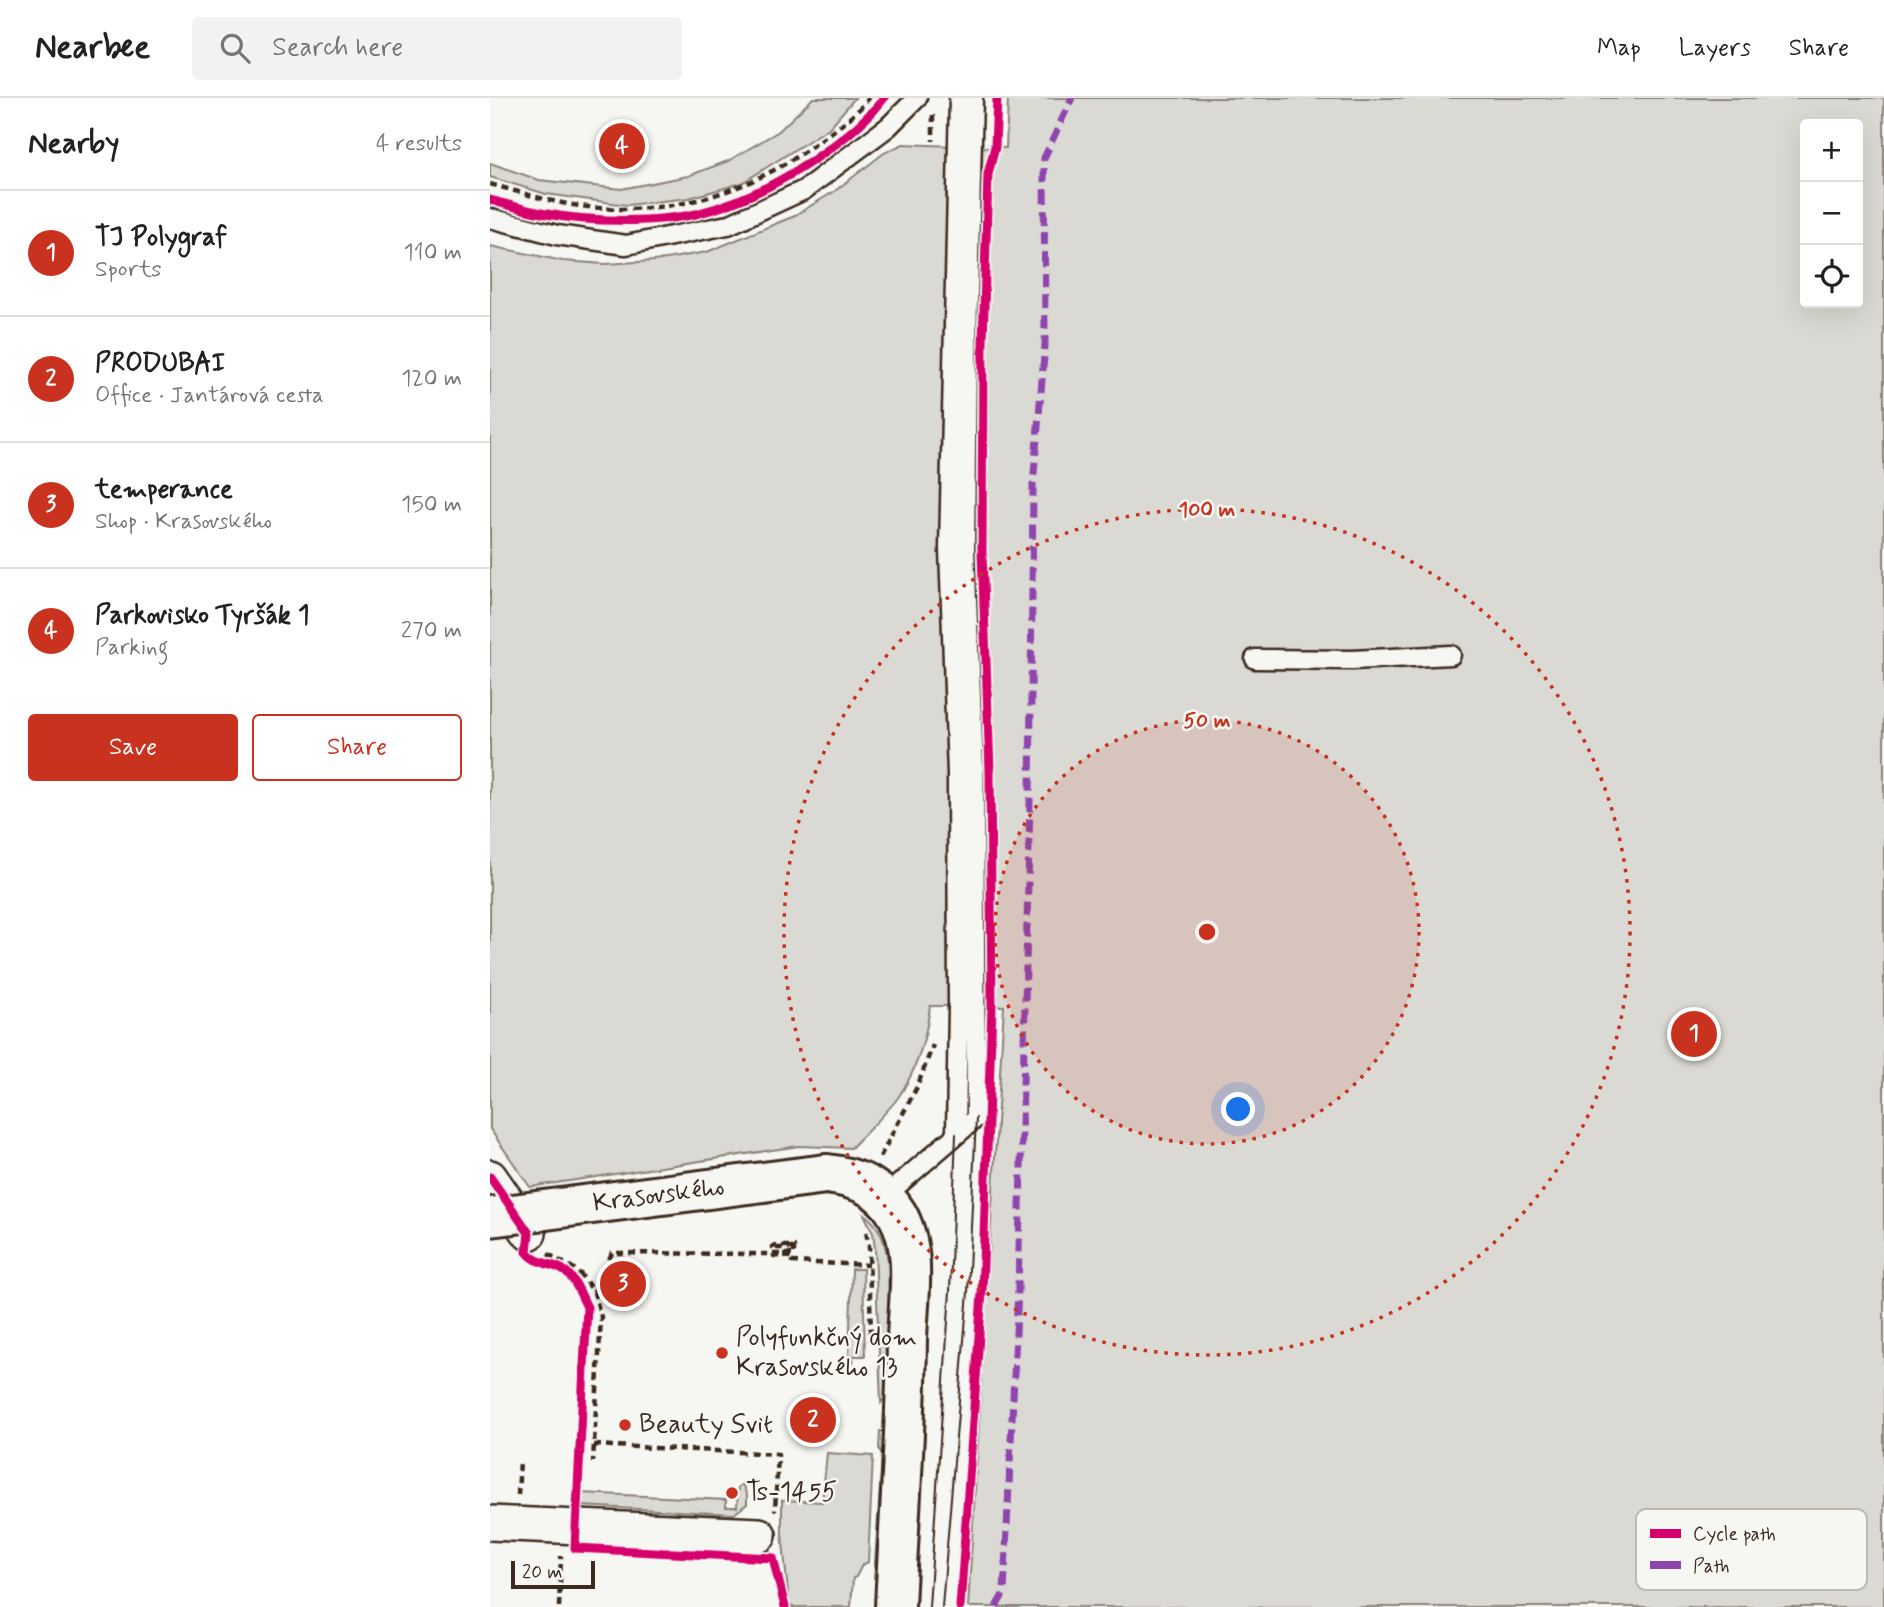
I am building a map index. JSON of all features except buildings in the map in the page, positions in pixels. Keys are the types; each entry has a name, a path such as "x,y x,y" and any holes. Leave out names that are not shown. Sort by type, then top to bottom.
{"street":[{"name":"Krasovského","path":"490,1217 826,1174 842,1175 871,1202"},
{"path":"490,1177 529,1233"},
{"path":"871,1202 897,1213 909,1251 906,1421 896,1592"},
{"path":"490,1523 575,1538 767,1528"}],"lane":[{"path":"490,218 557,235 626,244 728,225 804,190 888,127 917,98"},
{"path":"871,1202 976,1118 974,771 965,550 967,339 964,146 959,98"},
{"path":"956,1135 957,774 949,550 964,146 973,98"},
{"path":"1255,659 1352,660 1451,655"}],"path":[{"path":"490,184 589,207 640,209 691,203 741,187 787,164 831,132 869,98"},
{"path":"933,108 933,146"},
{"path":"601,218 627,219"},
{"path":"594,1292 612,1253 761,1254 772,1254 776,1254 784,1254 793,1254 793,1248 775,1248 775,1255 794,1255 794,1246 774,1246 774,1256 792,1257 792,1262 869,1265 871,1202 934,1040"},
{"path":"529,1233 527,1252 532,1259 558,1267 572,1278 577,1287"},
{"path":"529,1233 539,1249 578,1271 594,1292 601,1317 593,1462"},
{"path":"594,1445 778,1454 767,1528"},
{"path":"517,1499 520,1460"},
{"path":"559,1607 562,1548 575,1538"}],"shaded area":[{"path":"813,98 855,98 829,128 742,183 689,198 627,205 546,194 490,177 490,163 539,180 621,189 688,176 728,161 779,131"},
{"path":"1008,98 1884,98 1884,1607 968,1607 1004,1006 930,1006 920,1054 904,1088 886,1112 851,1148 799,1146 530,1187 490,1129 490,246 563,261 605,264 654,261 707,252 792,217 835,191 884,153 903,144 1006,148"},
{"path":"864,1214 881,1235 888,1261 891,1390 881,1403 875,1248 873,1233"},
{"path":"852,1269 863,1269 865,1356 849,1356"},
{"path":"880,1431 886,1432 882,1578 874,1578 882,1456 879,1448"},
{"path":"827,1453 873,1456 868,1562 862,1565 853,1578 851,1607 792,1607 789,1603 782,1532 782,1500 822,1502"},
{"path":"742,1484 747,1495 747,1504 734,1514 581,1506 582,1493 726,1500 726,1507 737,1507 738,1487"}],"tram line":[{"path":"942,1607 968,1292 976,1118"},
{"path":"929,1607 950,1291 956,1134"}],"marked path":[{"path":"996,1607 1004,1593 1018,1290 1030,801 1033,485 1045,345 1044,158 1072,98"}],"cycle path":[{"path":"490,200 540,213 582,219 642,220 696,214 741,199 799,169 850,132 884,98"},
{"path":"960,1607 982,1293 992,1006 990,771 982,551 983,343 988,174 995,147 997,98"},
{"path":"490,1177 529,1233 527,1252 537,1260 568,1274 587,1307 575,1548 773,1558 785,1607"}],"place":[{"name":"Parkovisko Tyršák 1","path":"622,146"},
{"name":"TJ Polygraf","path":"1694,1034"},
{"name":"temperance","path":"623,1284"},
{"name":"Polyfunkčný dom Krasovského 13","path":"722,1353"},
{"name":"PRODUBAI","path":"813,1420"},
{"name":"Beauty Svit","path":"625,1425"},
{"name":"Ts-1455","path":"732,1493"}]}
